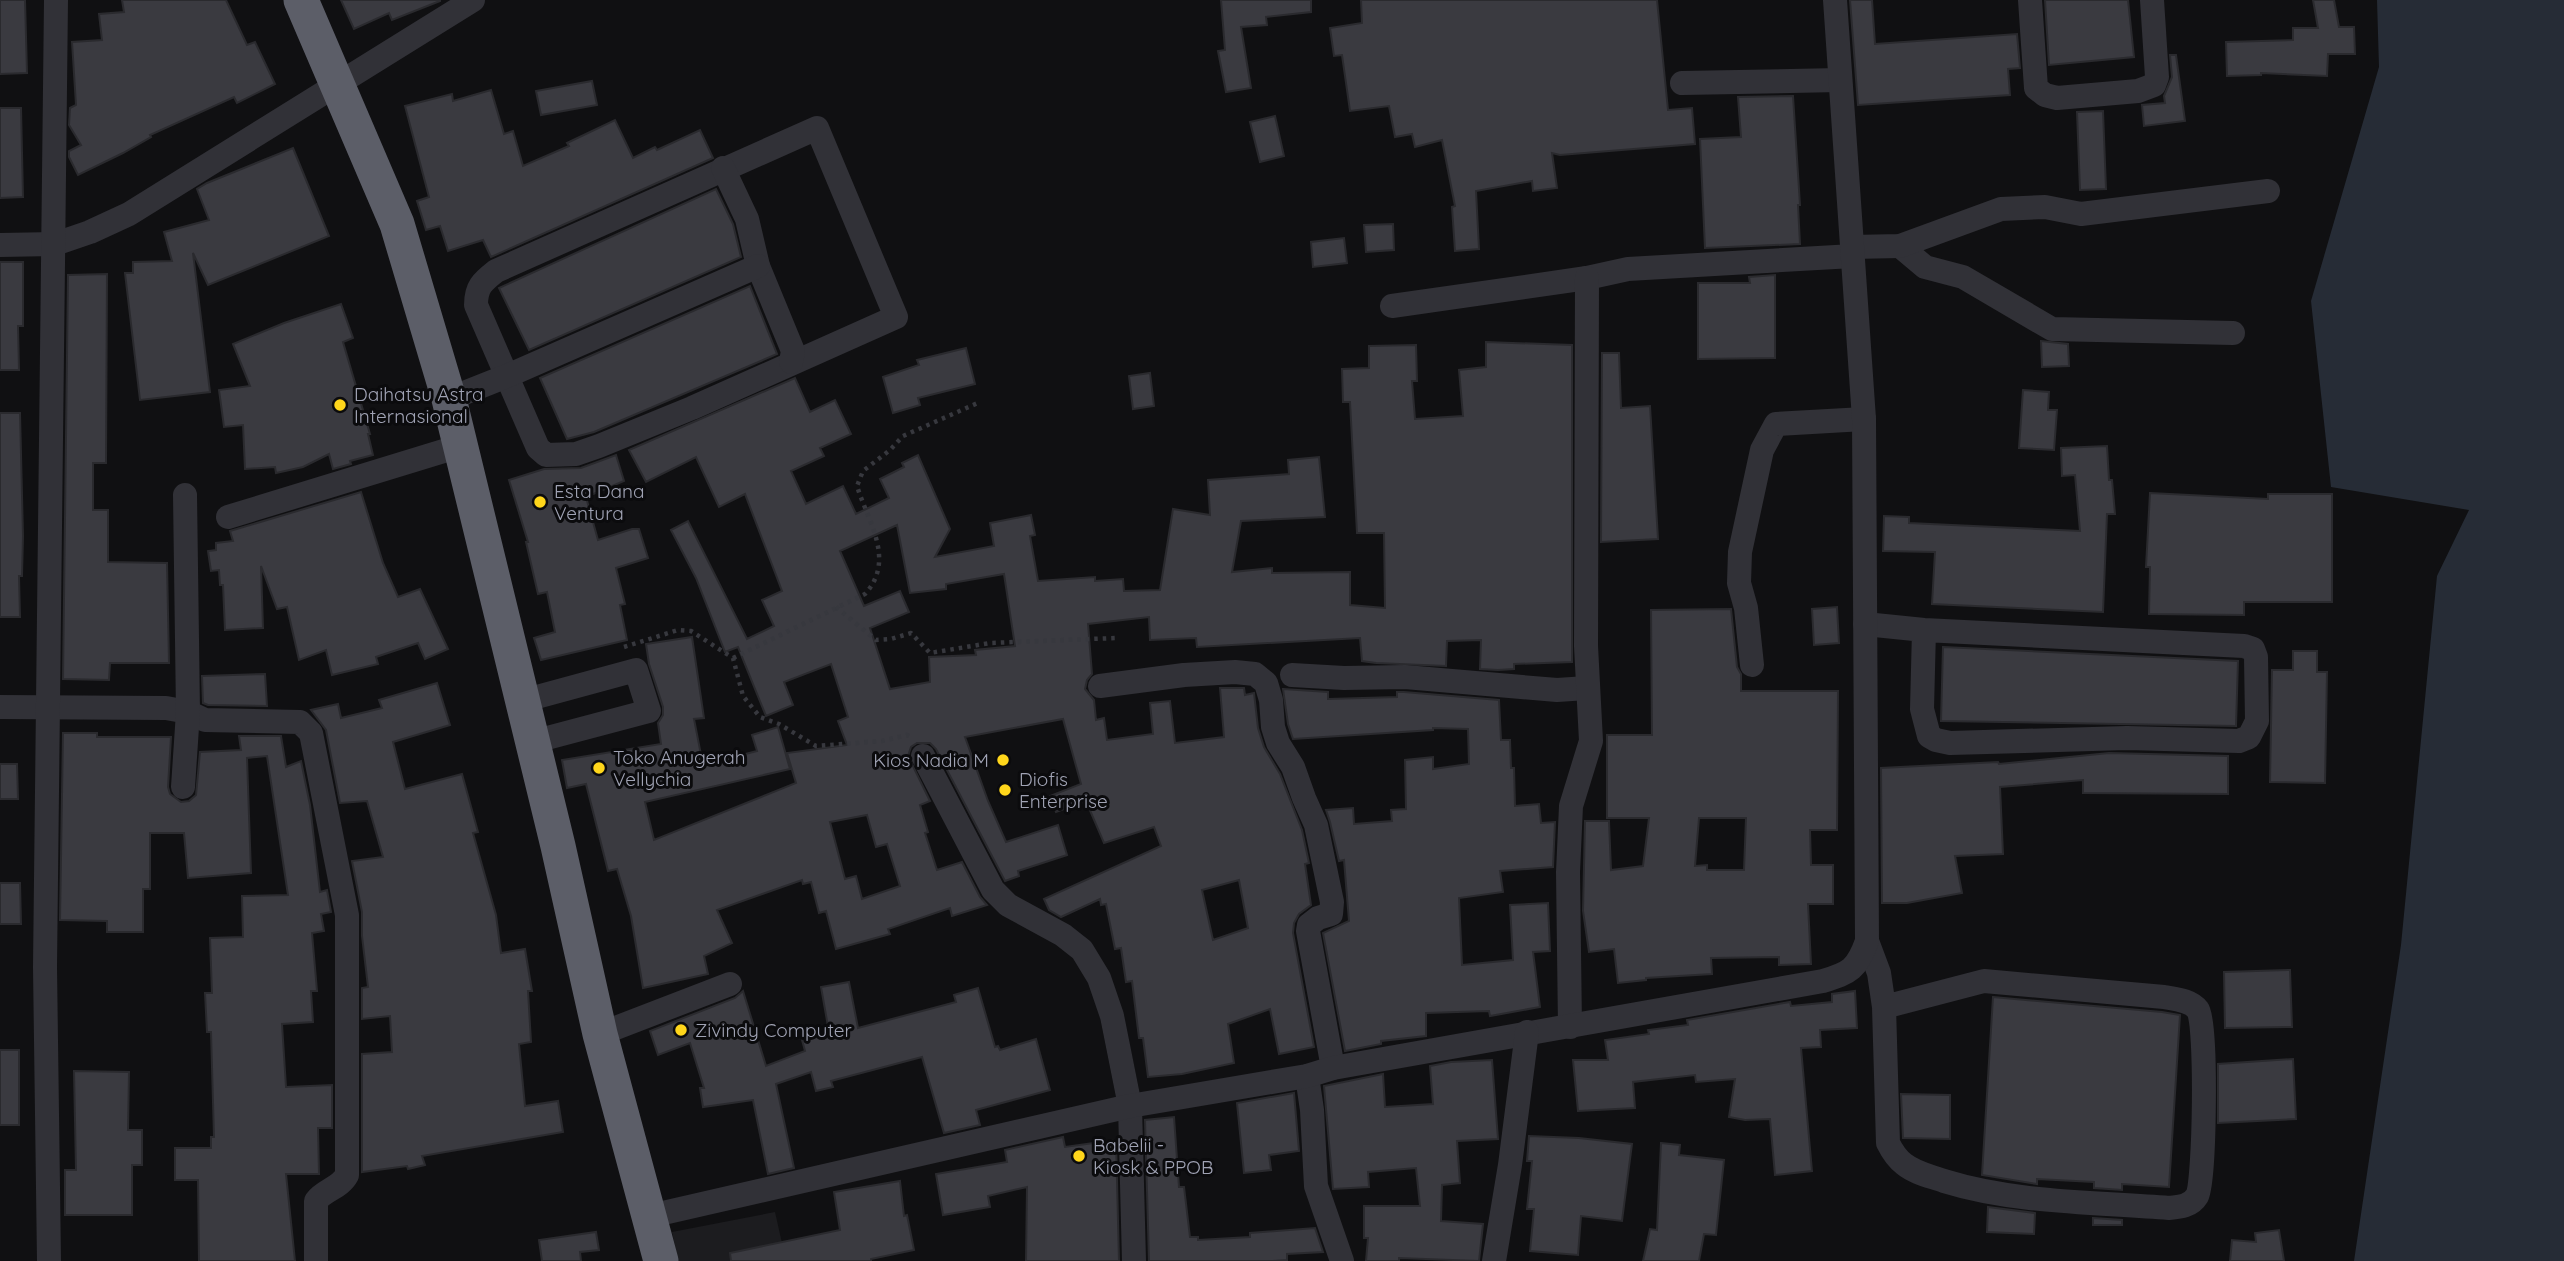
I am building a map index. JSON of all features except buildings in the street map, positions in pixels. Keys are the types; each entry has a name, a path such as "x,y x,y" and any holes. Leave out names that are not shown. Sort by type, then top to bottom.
{"highway":[{"path":"301,0 397,224 449,399 600,1034 661,1261"}],"street":[{"path":"49,1261 46,967 56,0"},
{"path":"0,245 55,244 129,215 473,0"},
{"path":"650,1216 1130,1106 1307,1076 1333,1068 1527,1032 1570,1027 1823,981 1848,973 1860,961 1867,941 1864,419 1835,0"},
{"path":"2030,0 2036,88 2045,96 2057,98 2138,91 2154,85 2157,77 2152,0"},
{"path":"1682,83 1840,80"},
{"path":"817,128 896,317 791,362 704,403 599,446 576,454 545,455 538,448 476,304 476,293 480,284 496,271 817,128"},
{"path":"723,168 747,219 758,266 793,351 791,362"},
{"path":"1392,306 1587,278 1629,269 1900,246 2001,209 2045,207 2081,214 2267,191"},
{"path":"1900,246 1925,267 1963,277 2052,329 2233,333"},
{"path":"449,399 508,376 758,266"},
{"path":"1570,1027 1568,872 1571,806 1591,741 1587,688 1585,457 1587,278"},
{"path":"1752,665 1746,608 1739,583 1740,552 1762,450 1776,424 1864,419"},
{"path":"228,517 460,446"},
{"path":"183,787 188,712 185,495"},
{"path":"1865,624 1924,630 2244,646 2253,649 2256,657 2257,721 2249,737 2239,741 2127,738 1950,743 1936,740 1929,736 1922,709 1924,630"},
{"path":"522,701 636,670 649,711 532,742"},
{"path":"1100,685 1235,672 1255,674 1266,683 1278,743 1293,766 1316,825 1332,902 1331,914 1318,918 1309,925 1308,931 1333,1068"},
{"path":"1292,675 1405,677 1557,690 1587,688"},
{"path":"0,707 166,708 188,712 205,720 300,722 311,733 347,915 349,978 347,1175 344,1182 316,1201 316,1261"},
{"path":"923,756 993,890 1009,905 1062,935 1082,950 1100,978 1112,1016 1130,1106 1134,1261"},
{"path":"1867,941 1879,973 1884,1007 1888,1143 1904,1165 1930,1177 1999,1194 2169,1208 2192,1202 2199,1193 2202,1164 2203,1036 2196,1006 2164,997 1984,981 1884,1007"},
{"path":"600,1034 730,984"},
{"path":"1494,1261 1527,1032"},
{"path":"1307,1076 1312,1110 1316,1186 1342,1261"}],"path":[{"path":"733,658 865,594 876,583 880,558 876,534 857,486 863,471 903,436 980,402"},
{"path":"836,607 876,640 911,633 930,653 990,643 1116,638"},
{"path":"614,651 678,630 691,631 733,658 743,696 760,717 779,724 816,746 883,741 907,735 916,741 923,756"}],"shaded area":[{"path":"2377,0 2564,0 2564,1261 2354,1261 2401,945 2437,576 2469,510 2331,487 2311,301 2379,67"},
{"path":"775,1212 786,1261 678,1261 672,1232"}],"place":[{"name":"Daihatsu Astra Internasional","path":"340,405"},
{"name":"Esta Dana Ventura","path":"540,502"},
{"name":"Kios Nadia M","path":"1003,760"},
{"name":"Toko Anugerah Vellychia","path":"599,768"},
{"name":"Diofis Enterprise","path":"1005,790"},
{"name":"Zivindy Computer","path":"681,1030"},
{"name":"Babelii - Kiosk & PPOB","path":"1079,1156"}]}
